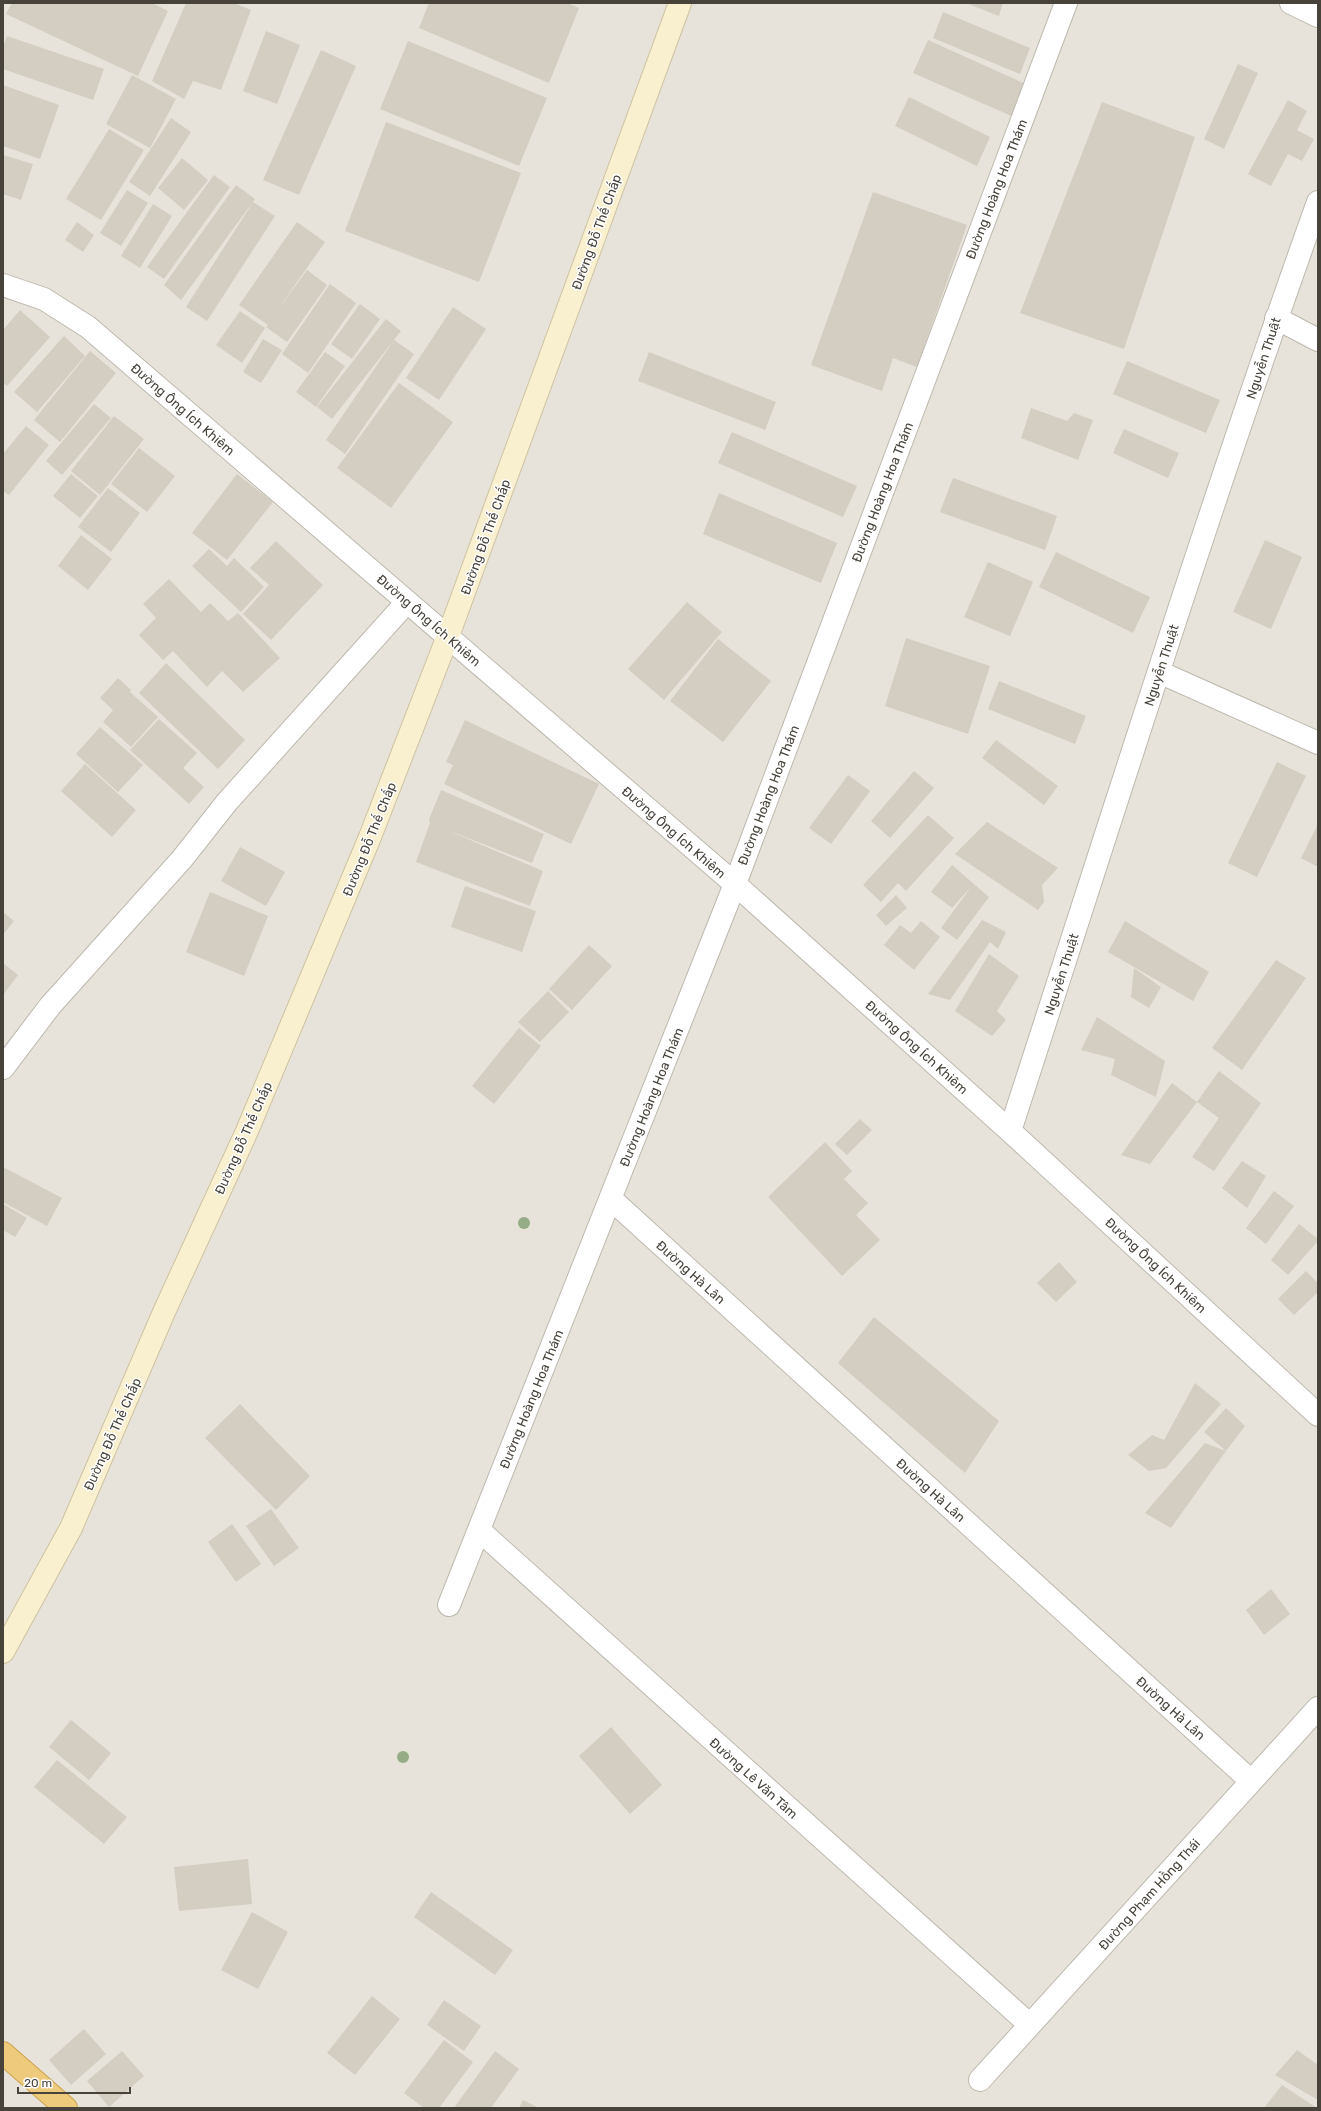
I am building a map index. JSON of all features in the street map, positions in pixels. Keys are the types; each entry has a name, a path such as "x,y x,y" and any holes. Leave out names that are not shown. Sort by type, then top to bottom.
{"highway":[{"path":"3,2053 66,2108"}],"street":[{"name":"Đường Đỗ Thế Chấp","path":"3,1652 71,1528 164,1312 247,1131 370,838 448,636 680,3"},
{"name":"Đường Hoàng Hoa Thám","path":"449,1605 735,884 1066,3"},
{"path":"1291,3 1318,16"},
{"name":"Nguyễn Thuật","path":"1010,1131 1276,318 1318,202"},
{"name":"Đường Ông Ích Khiêm","path":"3,286 44,299 88,327 448,636 735,884 1010,1131 1318,1415"},
{"path":"1276,318 1318,340"},
{"path":"3,1068 50,1006 182,859 227,802 407,602"},
{"path":"1159,672 1318,743"},
{"name":"Đường Hà Lân","path":"611,1199 1252,1781"},
{"name":"Đường Lê Văn Tâm","path":"479,1530 1030,2025"},
{"name":"Đường Phạm Hồng Thái","path":"980,2080 1318,1708"}],"shaded area":[{"path":"3,3 1318,3 1318,2108 3,2108"}],"building":[{"path":"12,3 152,3 168,11 138,76 6,14"},
{"path":"186,3 234,3 251,10 221,90 193,81 184,99 152,81"},
{"path":"429,3 567,3 579,8 549,83 419,28"},
{"path":"966,3 1003,3 999,16"},
{"path":"943,12 1030,48 1020,74 933,38"},
{"path":"266,31 300,45 277,104 243,91"},
{"path":"7,36 104,69 93,100 3,69 3,47"},
{"path":"928,40 1030,86 1016,118 913,73"},
{"path":"408,41 547,98 519,166 380,109"},
{"path":"321,50 356,66 299,195 263,180"},
{"path":"1238,64 1258,73 1224,149 1204,139"},
{"path":"132,75 176,99 150,148 106,124"},
{"path":"3,85 59,105 40,159 3,146"},
{"path":"909,97 990,137 977,166 895,126"},
{"path":"1288,100 1307,111 1297,130 1314,139 1302,161 1288,154 1271,186 1248,174"},
{"path":"1102,102 1195,137 1124,349 1020,313"},
{"path":"171,118 191,132 150,196 129,182"},
{"path":"386,122 521,173 479,282 345,231"},
{"path":"109,129 144,150 101,220 66,199"},
{"path":"3,155 33,164 21,200 3,194"},
{"path":"182,158 208,180 184,210 158,188"},
{"path":"214,175 230,187 164,279 147,267"},
{"path":"236,185 255,199 181,300 164,285"},
{"path":"127,190 148,203 121,246 100,233"},
{"path":"873,192 967,225 917,367 893,358 882,391 811,365"},
{"path":"253,202 275,216 207,321 186,307"},
{"path":"153,204 172,216 140,268 121,256"},
{"path":"77,222 94,235 83,252 65,240"},
{"path":"297,222 325,242 276,312 307,270 327,285 287,342 266,327 268,325 239,305"},
{"path":"330,284 356,303 308,373 282,354"},
{"path":"360,304 380,319 352,359 331,344"},
{"path":"453,307 486,329 439,400 406,378"},
{"path":"20,310 50,337 7,386 3,382 3,330"},
{"path":"240,311 265,328 242,363 216,345"},
{"path":"386,319 401,331 332,419 317,407"},
{"path":"64,336 85,356 37,412 14,392"},
{"path":"263,339 282,350 261,383 243,372"},
{"path":"394,340 414,354 345,454 326,440"},
{"path":"90,351 116,373 60,442 34,420"},
{"path":"325,352 345,366 316,407 296,392"},
{"path":"649,352 776,402 765,430 638,381"},
{"path":"1127,361 1220,400 1206,433 1113,394"},
{"path":"399,383 453,422 391,508 337,468"},
{"path":"94,404 111,418 62,475 46,461"},
{"path":"1031,408 1067,421 1074,413 1093,420 1078,460 1021,438"},
{"path":"114,416 144,439 100,495 71,471"},
{"path":"26,426 49,445 9,495 3,491 3,454"},
{"path":"1124,429 1179,453 1168,478 1113,453"},
{"path":"732,432 857,486 843,517 718,463"},
{"path":"139,448 175,476 147,512 111,484"},
{"path":"71,474 98,496 80,518 53,496"},
{"path":"237,474 273,502 227,560 192,533"},
{"path":"953,478 1057,516 1045,550 940,512"},
{"path":"108,488 140,513 111,552 78,527"},
{"path":"719,493 837,543 821,583 703,534"},
{"path":"81,535 112,559 88,590 58,566"},
{"path":"1265,540 1302,557 1271,629 1233,612"},
{"path":"276,541 323,585 271,640 243,614 269,585 250,568"},
{"path":"209,549 227,566 234,558 264,587 241,612 192,566"},
{"path":"1056,552 1150,597 1133,633 1039,587"},
{"path":"988,562 1033,582 1010,636 964,617"},
{"path":"169,579 201,612 210,603 228,621 238,613 280,658 243,692 222,671 207,687 173,651 163,660 139,635 156,618 143,604"},
{"path":"687,602 722,632 664,700 628,669"},
{"path":"906,638 990,666 968,734 885,706"},
{"path":"718,639 771,681 723,742 670,701"},
{"path":"166,663 245,740 218,769 139,693"},
{"path":"118,678 131,690 130,692 158,717 131,747 103,722 113,710 100,698"},
{"path":"999,681 1086,716 1075,744 988,709"},
{"path":"159,719 197,753 183,768 204,787 189,804 130,750"},
{"path":"465,720 599,784 571,844 444,784 453,765 446,762"},
{"path":"100,727 143,765 118,792 76,754"},
{"path":"996,740 1058,786 1044,805 982,758"},
{"path":"1277,762 1306,776 1257,877 1228,863"},
{"path":"85,764 136,810 112,837 61,791"},
{"path":"914,771 934,788 890,838 871,821"},
{"path":"848,775 870,791 831,844 809,828"},
{"path":"441,790 544,834 532,863 447,830 543,871 530,906 416,862 430,823 429,819"},
{"path":"928,815 954,838 906,891 898,883 881,902 863,885"},
{"path":"987,822 1058,868 1042,885 1044,902 1038,910 955,854"},
{"path":"1318,824 1318,867 1301,858"},
{"path":"240,847 285,872 266,906 221,881"},
{"path":"952,865 989,897 957,940 941,928 971,887 952,908 931,892"},
{"path":"465,886 536,911 522,952 451,927"},
{"path":"210,892 268,916 244,976 186,952"},
{"path":"896,895 907,908 886,926 876,915"},
{"path":"3,912 14,921 3,935"},
{"path":"982,920 1006,932 998,949 990,942 950,1000 928,994"},
{"path":"921,921 940,937 914,970 884,945 900,925 911,933"},
{"path":"1125,921 1209,972 1193,1001 1108,952"},
{"path":"589,945 612,966 572,1010 549,989"},
{"path":"989,954 1019,976 997,1011 1006,1020 992,1036 955,1011"},
{"path":"1276,960 1306,978 1242,1070 1212,1048"},
{"path":"3,963 18,975 3,995"},
{"path":"1134,968 1161,987 1149,1008 1131,997"},
{"path":"548,991 569,1012 540,1042 518,1022"},
{"path":"1097,1017 1165,1061 1156,1097 1111,1075 1115,1059 1081,1050"},
{"path":"519,1028 541,1046 494,1104 472,1086"},
{"path":"1219,1071 1261,1103 1214,1171 1192,1157 1219,1118 1197,1102"},
{"path":"1172,1083 1197,1102 1150,1164 1121,1155"},
{"path":"860,1119 872,1130 847,1155 835,1144"},
{"path":"825,1142 852,1171 844,1179 868,1203 856,1215 880,1240 842,1276 768,1197"},
{"path":"1242,1161 1266,1176 1247,1208 1222,1188"},
{"path":"3,1167 62,1198 47,1226 3,1202"},
{"path":"1274,1191 1294,1206 1266,1244 1246,1228"},
{"path":"3,1204 27,1218 15,1237 3,1230"},
{"path":"1299,1224 1318,1239 1318,1241 1288,1275 1271,1260"},
{"path":"1059,1262 1077,1282 1056,1302 1037,1283"},
{"path":"1306,1271 1318,1283 1318,1292 1294,1315 1278,1299"},
{"path":"874,1317 999,1421 965,1473 838,1363"},
{"path":"1195,1383 1221,1404 1166,1468 1149,1471 1128,1455 1152,1435 1164,1440"},
{"path":"240,1404 310,1476 276,1510 205,1438"},
{"path":"1226,1408 1245,1426 1226,1451 1204,1432"},
{"path":"1205,1443 1226,1451 1171,1528 1145,1513"},
{"path":"271,1509 299,1548 274,1566 246,1526"},
{"path":"232,1524 261,1564 236,1582 208,1542"},
{"path":"1271,1589 1290,1614 1264,1635 1246,1610"},
{"path":"71,1720 111,1753 89,1780 49,1747"},
{"path":"611,1727 662,1785 630,1814 579,1756"},
{"path":"57,1760 127,1817 104,1844 34,1787"},
{"path":"248,1859 252,1904 179,1911 174,1867"},
{"path":"431,1892 513,1950 495,1975 414,1917"},
{"path":"252,1912 288,1932 258,1989 221,1970"},
{"path":"372,1996 400,2019 355,2075 327,2053"},
{"path":"444,2000 481,2026 464,2051 427,2025"},
{"path":"84,2029 106,2054 71,2085 49,2060"},
{"path":"444,2040 473,2062 439,2108 424,2108 404,2093"},
{"path":"1297,2050 1318,2065 1318,2100 1275,2075"},
{"path":"122,2051 144,2076 109,2107 87,2081"},
{"path":"495,2051 519,2069 491,2108 454,2108"},
{"path":"1282,2085 1317,2108 1264,2108"},
{"path":"523,2100 539,2108 519,2108"}]}
